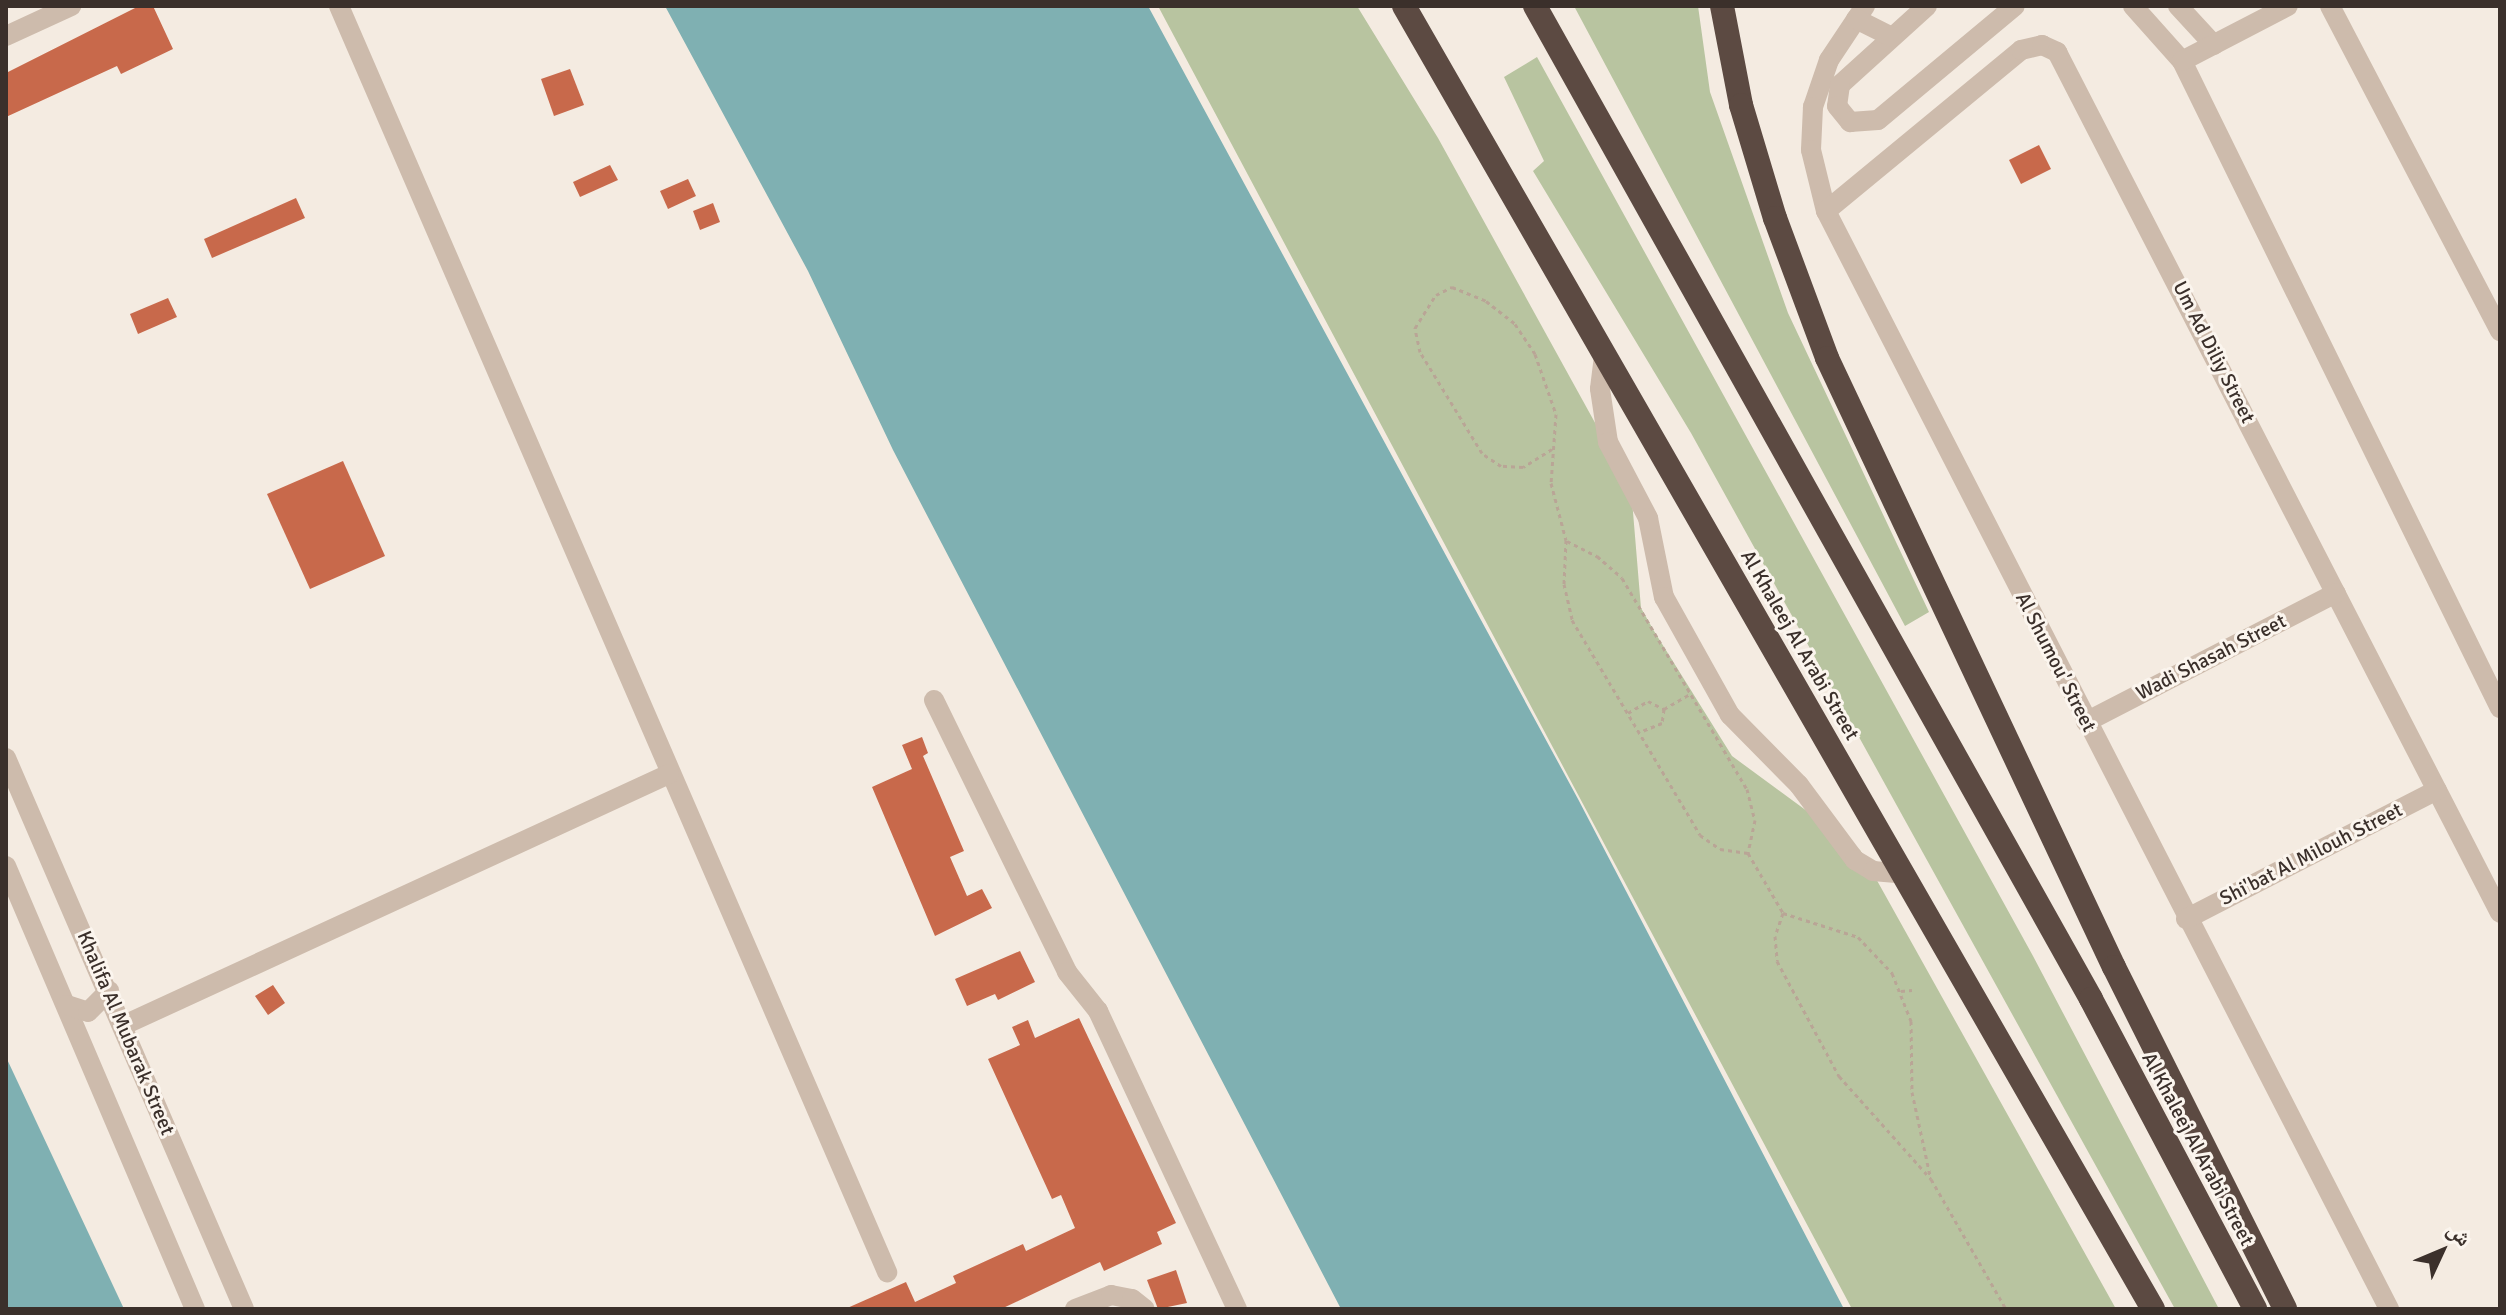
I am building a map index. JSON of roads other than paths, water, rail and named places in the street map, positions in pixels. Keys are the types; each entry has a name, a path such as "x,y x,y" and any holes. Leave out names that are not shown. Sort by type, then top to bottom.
{"highway":[{"name":"Al Khaleej Al Arabi Street","path":"1404,6 2153,1309"},
{"name":"Al Khaleej Al Arabi Street","path":"1535,6 2091,999 2255,1309"},
{"path":"1722,6 1749,133 1827,358 2114,967 2285,1309"}],"street":[{"path":"7,34 71,6"},
{"path":"339,6 437,222 669,774 887,1272"},
{"path":"1840,112 1840,85 1927,6"},
{"path":"1813,107 1840,112 1857,124 1878,120 2015,6"},
{"path":"2133,6 2182,61 2500,708"},
{"path":"2178,6 2214,45"},
{"path":"2182,61 2288,6"},
{"path":"2330,6 2493,302 2500,331"},
{"path":"1860,12 1892,37"},
{"name":"Al Shumou' Street","path":"1860,12 1829,60 1813,107 1811,150 1826,211 2186,919 2389,1309"},
{"name":"Um Ad Diliy Street","path":"1826,211 2021,50 2042,45 2057,52 2500,913"},
{"path":"1604,356 1600,389 1608,442 1648,518 1664,597 1712,683 1737,725 1799,785 1847,852 1873,871 1905,874"},
{"name":"Wadi Shasah Street","path":"2086,722 2336,593"},
{"path":"934,700 1067,972 1098,1011 1237,1309"},
{"name":"Khalifa Al Mubarak Street","path":"6,758 124,1025 244,1309"},
{"path":"124,1025 669,774"},
{"name":"Shi'bat Al Milouh Street","path":"2186,919 2437,790"},
{"path":"6,866 195,1309"},
{"path":"67,1005 88,1012 109,991"},
{"path":"1075,1309 1111,1295 1132,1299 1145,1309"}],"water":[{"path":"665,6 1148,6 1578,799 1844,1309 1341,1309 893,450 808,271"},
{"path":"6,1057 124,1309 6,1309"}]}
